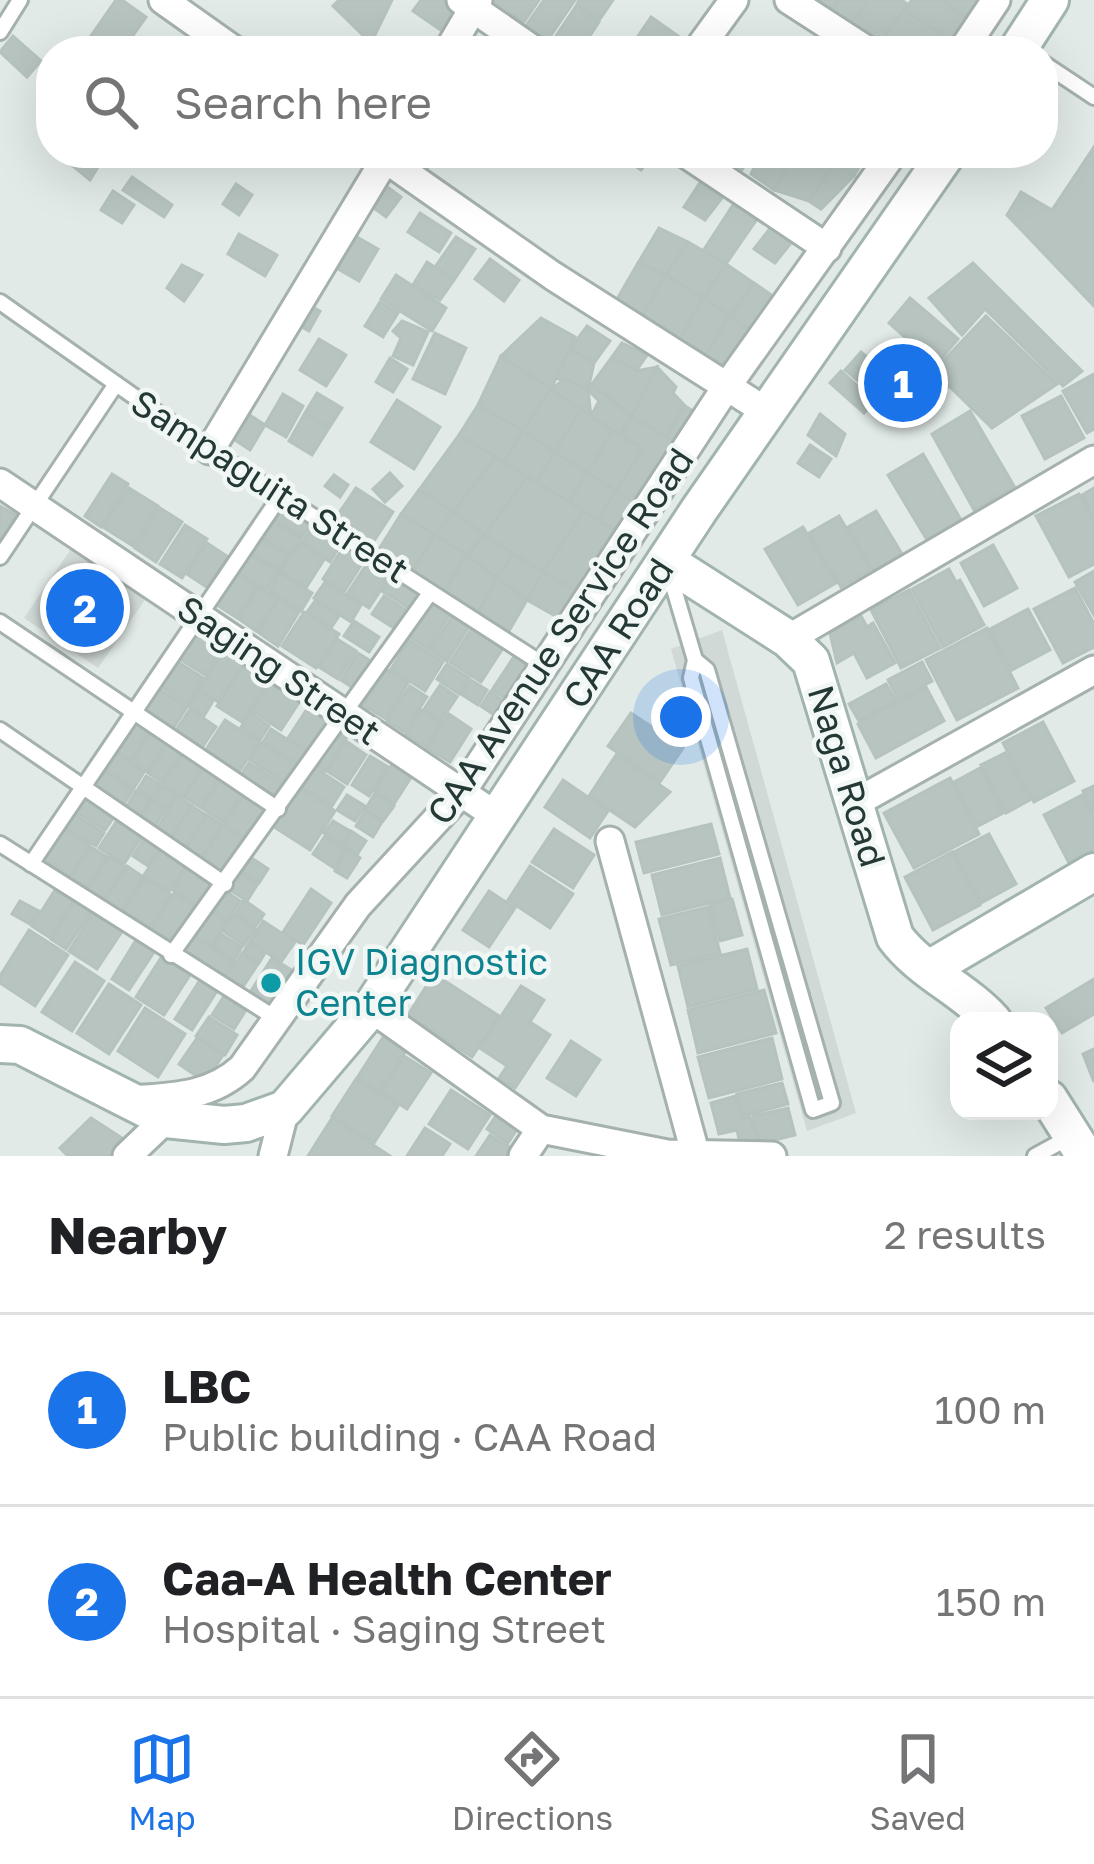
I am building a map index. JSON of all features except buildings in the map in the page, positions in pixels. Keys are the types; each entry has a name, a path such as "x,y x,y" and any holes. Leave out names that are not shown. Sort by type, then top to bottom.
{"main road":[{"path":"1034,36 1050,0"},
{"name":"CAA Road","path":"285,1109 371,1008 665,561 937,168"},
{"name":"Naga Road","path":"665,561 788,639 812,662 895,938 982,1012"},
{"path":"929,969 1094,872"},
{"path":"0,1045 20,1045 166,1119 246,1123 285,1109"},
{"path":"1058,1113 1079,1146"}],"street":[{"path":"163,0 214,36"},
{"path":"708,36 734,0"},
{"path":"789,0 845,36"},
{"path":"972,36 996,0"},
{"path":"455,36 471,3 515,36"},
{"path":"210,450 376,168"},
{"path":"402,168 553,276 767,412"},
{"path":"707,168 827,248"},
{"name":"CAA Avenue Service Road","path":"129,1100 188,1096 223,1085 242,1068 358,905 461,793 727,386 883,168"},
{"path":"788,639 1094,460"},
{"name":"Saging Street","path":"0,483 498,817"},
{"path":"855,803 1094,670"},
{"path":"610,841 696,1156"},
{"path":"371,1008 541,1130 696,1156 772,1156"},
{"path":"273,1156 285,1109"},
{"path":"127,1156 166,1119"},
{"path":"523,1156 541,1130"}],"lane":[{"path":"0,32 20,0"},
{"path":"1058,74 1094,98"},
{"name":"Sampaguita Street","path":"0,302 210,450 544,665"},
{"path":"0,557 116,384"},
{"path":"31,864 281,495"},
{"path":"665,561 694,661 691,678 813,1110 832,1103 707,670 694,661"},
{"path":"171,955 430,593"},
{"path":"0,622 278,809"},
{"path":"0,730 225,884"},
{"path":"0,844 277,1019"},
{"path":"745,869 763,864"},
{"path":"801,1067 819,1061"},
{"path":"1035,1156 1079,1146"}],"shaded area":[{"path":"73,546 147,597 98,668 24,618"},
{"path":"722,630 856,1113 807,1131 671,649"}],"place":[{"name":"LBC","path":"903,383"},
{"name":"Caa-A Health Center","path":"85,608"},
{"name":"IGV Diagnostic Center","path":"271,983"}]}
